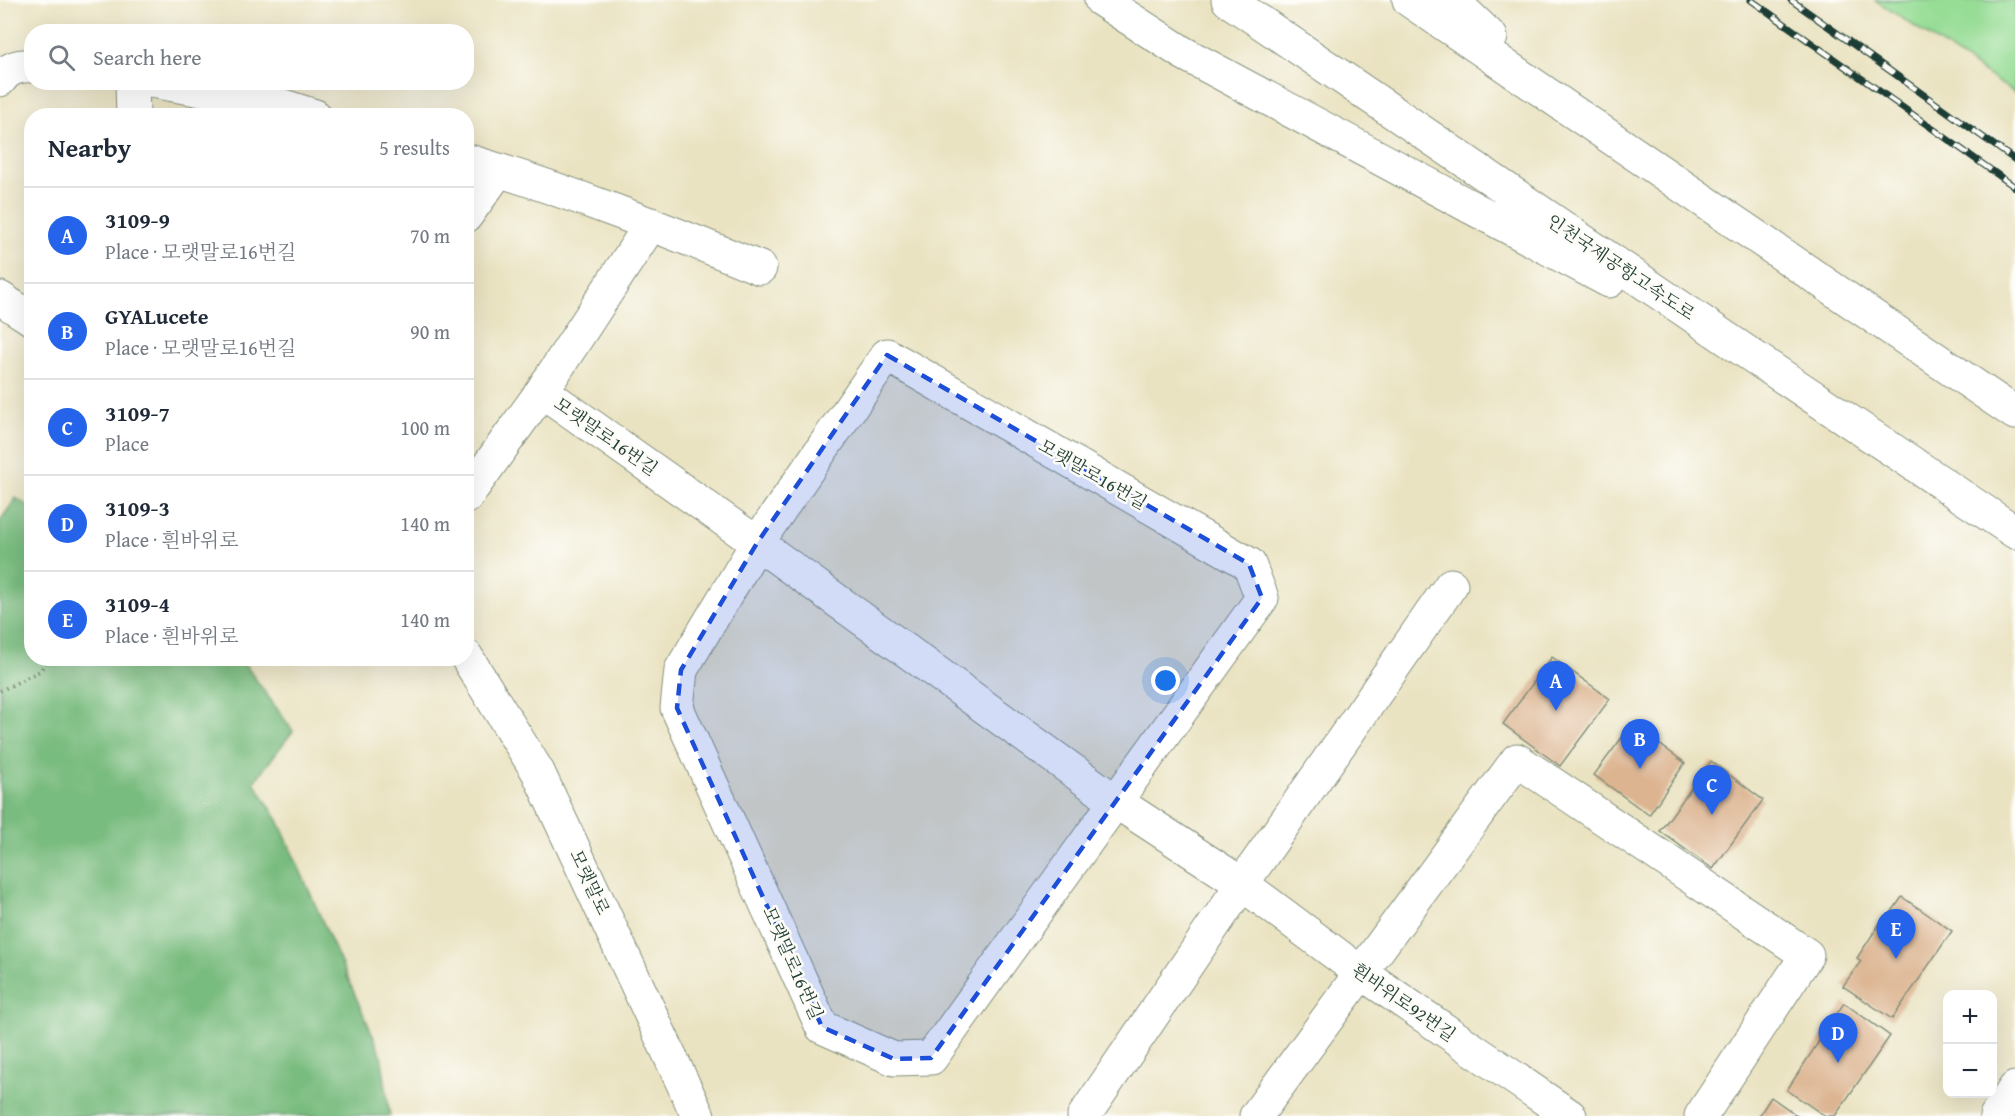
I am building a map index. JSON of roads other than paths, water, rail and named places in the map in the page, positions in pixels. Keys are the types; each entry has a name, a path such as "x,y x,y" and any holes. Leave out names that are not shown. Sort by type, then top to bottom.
{"main road":[{"path":"1101,0 1183,53 1764,364"},
{"name":"인천국제공항고속도로","path":"1228,0 2015,532"},
{"path":"1409,0 2015,413"},
{"path":"1452,0 1554,99"},
{"path":"0,80 6,72 24,65"},
{"path":"132,90 133,108"},
{"path":"202,90 290,108"},
{"path":"474,162 651,224 760,268"},
{"path":"474,205 499,170"},
{"path":"474,486 542,391 651,224"},
{"path":"0,298 24,314"},
{"name":"모랫말로16번길","path":"887,354 1249,564 1262,598 1115,801 931,1058 894,1059 822,1027 677,708 681,670 757,543 887,354"},
{"name":"모랫말로16번길","path":"542,391 1115,801 1242,884"},
{"path":"1084,1116 1242,884 1451,585"},
{"name":"모랫말로","path":"472,666 538,772 698,1116"},
{"path":"1256,1116 1359,972 1517,760 1807,955 1701,1116"},
{"name":"흰바위로92번길","path":"1242,884 1359,972 1570,1116"},
{"path":"1996,1116 2015,1088"}],"railway":[{"path":"1751,0 2015,187"},
{"path":"1791,0 2015,160"}],"place":[{"name":"3109-9","path":"1556,711"},
{"name":"GYALucete","path":"1640,769"},
{"name":"3109-7","path":"1712,815"},
{"name":"3109-4","path":"1896,959"},
{"name":"3109-3","path":"1838,1063"}]}
